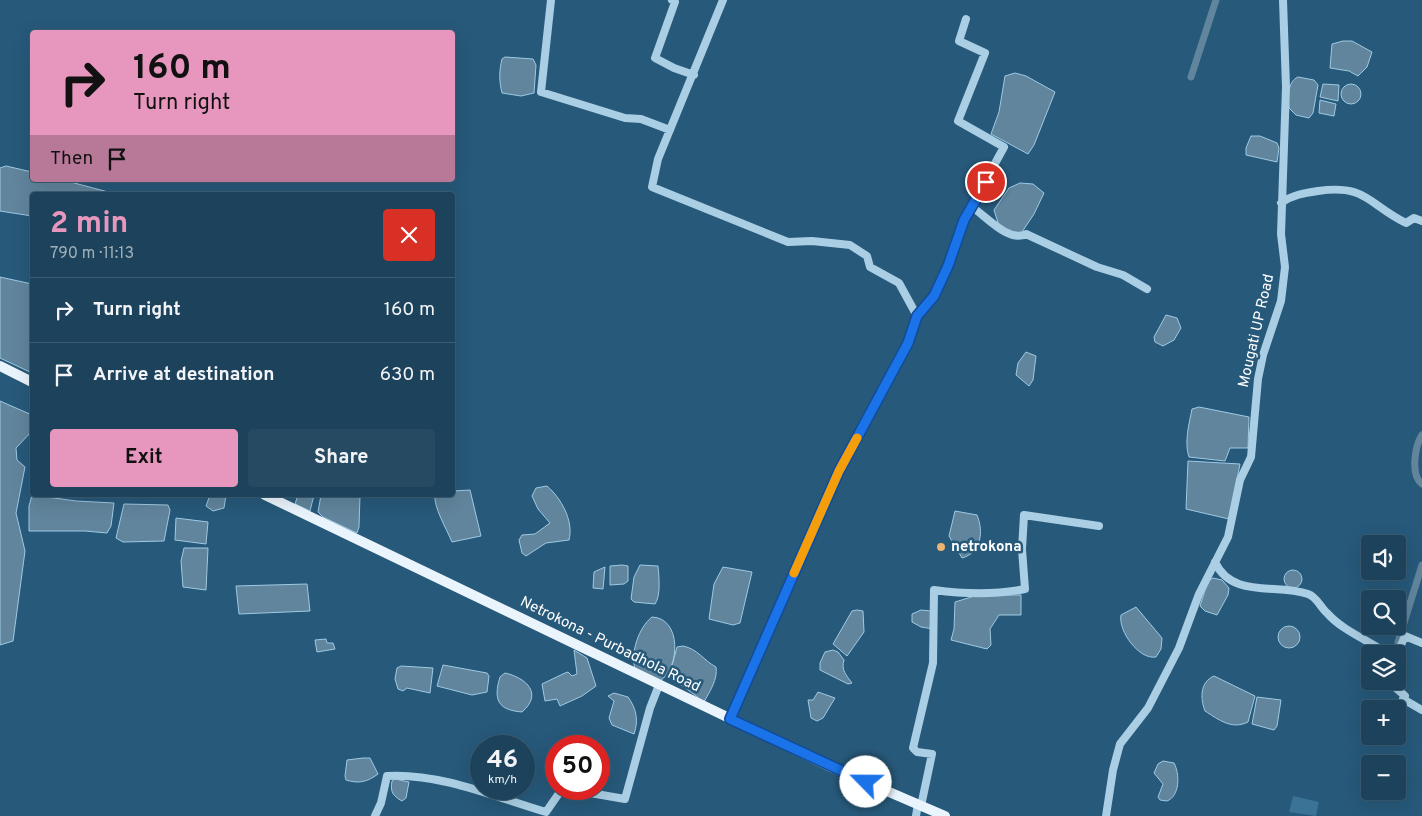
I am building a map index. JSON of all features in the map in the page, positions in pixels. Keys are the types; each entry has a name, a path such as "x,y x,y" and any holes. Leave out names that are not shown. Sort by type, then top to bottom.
{"main road":[{"path":"0,366 30,381"},
{"name":"Netrokona - Purbadhola Road","path":"269,497 831,767 945,816"}],"street":[{"path":"551,0 541,92 625,118 641,119 670,130"},
{"path":"672,0 675,2 655,58 674,68 694,75"},
{"path":"723,0 694,75 658,159 652,187 788,242 812,241 850,245 867,256 870,267 899,283 917,316"},
{"name":"Mougati UP Road","path":"1106,816 1113,770 1120,744 1148,708 1179,648 1199,594 1228,537 1240,480 1251,457 1258,379 1283,287 1285,267 1281,234 1286,87 1283,0"},
{"path":"730,719 839,471 908,343 917,316 934,296 948,266 964,220 1004,147 958,121 986,53 959,40 966,20"},
{"path":"1281,203 1288,197 1302,193 1347,189 1364,195 1406,223 1414,218 1422,221"},
{"path":"972,207 1010,235 1020,237 1026,234 1097,267 1123,275 1147,289"},
{"path":"916,816 932,754 917,752 913,748 934,663 934,590 976,593 1008,592 1025,589 1022,549 1024,516 1099,526"},
{"path":"1215,562 1220,574 1229,581 1266,590 1309,594 1314,597 1333,620 1372,645"},
{"path":"1401,645 1405,636 1422,642"},
{"path":"610,796 625,799 650,708 660,685"},
{"path":"1398,690 1405,696 1403,699 1422,710"},
{"path":"375,816 381,803 387,776 408,775 443,781 546,812 554,800"}],"shaded area":[{"path":"1352,41 1372,52 1367,67 1358,76 1349,71 1330,68 1332,44"},
{"path":"505,57 533,59 536,65 534,93 521,96 502,93 500,72 502,59"},
{"path":"1015,73 1026,76 1055,92 1034,145 1028,154 991,134 999,112 1005,76"},
{"path":"1298,77 1314,80 1318,85 1313,113 1309,118 1296,115 1289,108 1290,86 1294,79"},
{"path":"1323,84 1339,85 1338,101 1320,97"},
{"path":"1351,84 1358,87 1361,94 1358,101 1351,104 1344,101 1341,94 1344,87"},
{"path":"1320,100 1336,104 1334,116 1319,113"},
{"path":"1251,136 1260,136 1277,143 1279,148 1277,162 1246,155 1246,148"},
{"path":"6,166 30,172 30,182 71,182 108,192 30,192 30,216 0,211 0,168"},
{"path":"1020,183 1033,184 1044,193 1034,214 1020,235 999,226 994,210 1009,188"},
{"path":"0,277 30,284 30,372 0,358"},
{"path":"1166,315 1177,318 1181,328 1174,340 1163,346 1155,342 1154,337"},
{"path":"1026,352 1036,356 1033,380 1029,386 1016,375 1018,363"},
{"path":"0,401 30,414 30,433 16,448 17,460 25,467 16,513 25,551 13,641 0,645"},
{"path":"1199,407 1249,417 1248,448 1230,448 1225,461 1189,457 1187,440 1192,409"},
{"path":"1188,461 1240,464 1229,519 1186,509"},
{"path":"547,486 565,510 570,525 569,540 546,543 526,556 522,553 519,540 522,535 535,534 550,523 538,509 532,496 536,488"},
{"path":"470,490 481,536 452,542 438,512 435,497 455,497 455,491"},
{"path":"31,497 114,503 111,526 107,533 29,531 29,506"},
{"path":"209,497 226,497 224,508 213,511 206,506"},
{"path":"297,497 314,497 310,511 295,504"},
{"path":"321,497 360,497 359,527 357,533 323,517 318,512"},
{"path":"124,504 168,505 170,510 164,541 123,542 116,538"},
{"path":"955,511 977,515 980,528 977,547 973,552 962,558 949,536"},
{"path":"176,518 208,522 206,544 175,540"},
{"path":"184,548 208,548 206,590 183,587 181,561"},
{"path":"640,565 658,566 659,591 655,604 634,602 631,599 634,577"},
{"path":"610,566 628,566 628,581 624,584 610,585"},
{"path":"605,567 603,589 593,588 594,572"},
{"path":"723,567 752,572 740,623 733,625 709,619 714,584"},
{"path":"1289,570 1297,570 1302,575 1300,586 1289,588 1284,583 1284,575"},
{"path":"1213,578 1222,580 1229,588 1228,595 1217,615 1205,611 1200,606 1208,581"},
{"path":"307,584 310,611 239,614 236,586"},
{"path":"978,595 1021,595 1021,615 999,615 990,629 991,645 987,649 951,640 954,629 955,602"},
{"path":"1136,607 1162,638 1161,649 1156,657 1149,657 1137,649 1126,636 1123,629 1121,615"},
{"path":"921,610 931,611 933,629 921,627 912,622 912,614"},
{"path":"852,611 863,611 864,632 847,656 833,644"},
{"path":"652,617 662,620 669,626 675,644 671,666 667,675 660,681 635,669 634,663 637,641 643,627"},
{"path":"1289,626 1299,633 1300,637 1293,647 1289,648 1279,641 1278,637 1285,627"},
{"path":"326,639 327,643 333,643 335,649 317,652 315,640"},
{"path":"683,646 697,652 716,667 715,680 704,702 672,678 670,673 677,647"},
{"path":"574,650 587,658 596,686 582,696 560,706 557,699 545,701 542,684 568,672 572,676 577,674"},
{"path":"833,650 838,652 844,660 844,670 852,683 848,684 820,670 820,663 825,652"},
{"path":"443,665 487,673 489,676 487,692 472,695 437,686"},
{"path":"401,666 433,668 430,693 407,688 403,691 398,689 395,679 397,668"},
{"path":"505,673 520,679 530,688 532,693 531,699 522,712 507,709 499,702 498,685 500,677"},
{"path":"1214,676 1255,696 1248,722 1236,725 1226,723 1205,711 1202,691 1206,682"},
{"path":"818,692 835,698 823,718 817,721 811,718 808,700 813,700"},
{"path":"614,693 628,697 633,705 636,714 634,734 612,725 609,718 614,701 608,696"},
{"path":"1257,697 1281,700 1277,726 1274,730 1252,724"},
{"path":"370,758 378,774 363,782 346,780 347,760"},
{"path":"1163,761 1174,763 1178,779 1177,790 1167,801 1160,800 1158,797 1163,784 1154,773 1158,764"},
{"path":"395,779 409,782 406,798 402,801 394,795 391,788 392,781"},
{"path":"1293,796 1319,802 1316,816 1289,812"}],"waterway":[{"path":"1191,77 1216,0"},
{"path":"1422,435 1417,446 1415,460 1416,474 1422,484"},
{"path":"1398,642 1422,565"}],"slow traffic":[{"path":"794,573 839,471 857,438"}],"place":[{"name":"netrokona","path":"941,547"}],"route":[{"path":"866,782 730,719 839,471 888,383 908,343 917,316 934,296 948,266 964,220 986,182"}]}
